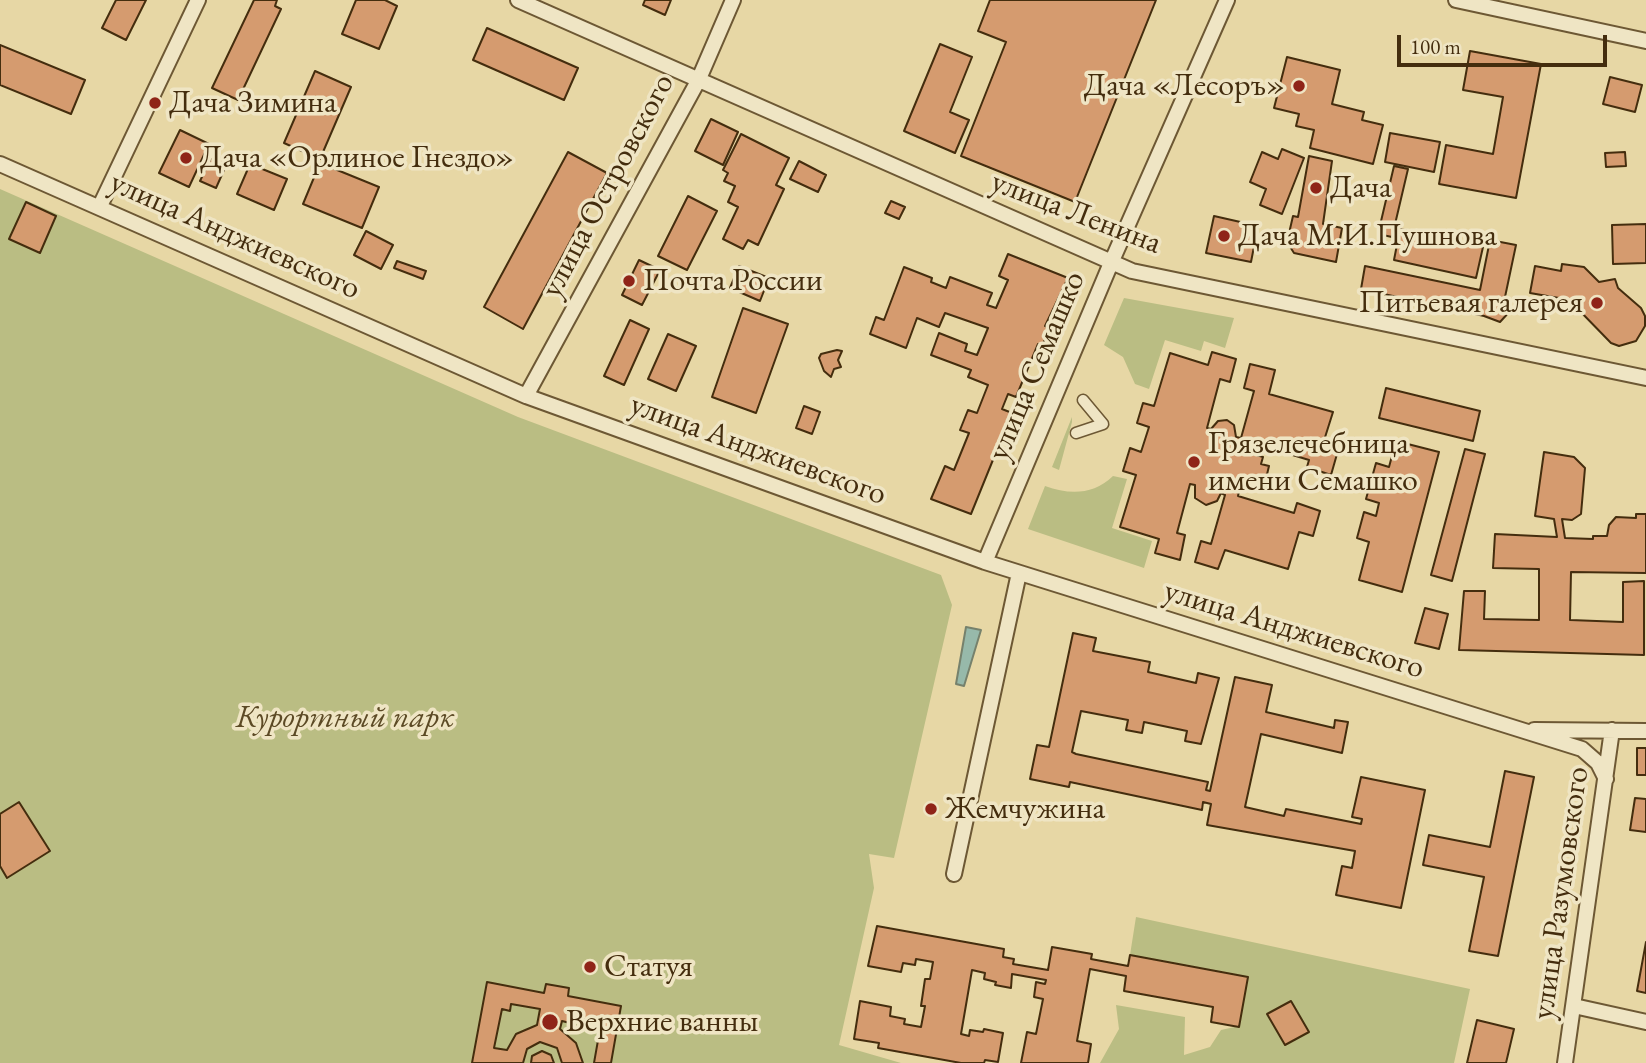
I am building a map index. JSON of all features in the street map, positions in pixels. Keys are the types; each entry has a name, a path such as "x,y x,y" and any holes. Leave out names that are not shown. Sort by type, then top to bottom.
{"street":[{"path":"100,206 198,0"},
{"name":"улица Ленина","path":"518,0 1132,271 1646,378"},
{"name":"улица Островского","path":"526,396 698,81 733,0"},
{"name":"улица Семашко","path":"985,562 1111,263 1227,0"},
{"path":"1456,0 1646,41"},
{"name":"улица Анджиевского","path":"0,164 526,396 985,562 1582,749 1598,763 1606,779"},
{"path":"1076,433 1102,424 1083,400"},
{"path":"954,874 1019,573"},
{"name":"улица Анджиевского","path":"1518,729 1646,731"},
{"name":"улица Разумовского","path":"1564,1063 1612,730"},
{"path":"1574,1006 1646,1022"}],"green space":[{"name":"Курортный парк","path":"0,189 518,417 941,575 952,605 894,858 869,854 874,888 839,1045 901,1063 0,1063"},
{"path":"1124,298 1234,318 1225,348 1204,341 1201,351 1165,340 1149,389 1135,384 1123,357 1104,345"},
{"path":"1072,417 1072,422 1059,470 1052,467"},
{"path":"1113,476 1127,479 1112,528 1152,541 1144,568 1028,529 1045,486 1072,492 1089,490"},
{"path":"1136,917 1470,989 1454,1063 1100,1063 1119,1029 1116,1005 1185,1017 1184,1055 1210,1047 1221,1030 1239,1026 1247,977 1130,955"}],"shaded area":[{"path":"966,627 981,630 964,686 956,684"}],"building":[{"path":"116,0 146,0 126,40 102,28"},
{"path":"254,0 277,0 275,6 281,9 238,100 212,88"},
{"path":"356,0 385,0 397,6 379,49 342,34"},
{"path":"645,0 671,0 665,15 643,5"},
{"path":"990,0 1156,0 1075,202 961,156 1006,42 978,31"},
{"path":"487,28 578,68 564,100 473,60"},
{"path":"940,44 972,57 950,112 969,120 955,153 904,131"},
{"path":"0,45 85,80 71,114 0,85"},
{"path":"1470,51 1541,64 1516,198 1439,184 1446,145 1493,154 1503,97 1463,90"},
{"path":"1287,57 1340,70 1332,104 1364,112 1362,120 1383,125 1373,164 1310,148 1314,130 1296,126 1299,114 1274,108"},
{"path":"315,71 351,87 320,159 284,143"},
{"path":"1610,77 1642,85 1635,112 1603,104"},
{"path":"711,119 738,132 723,165 695,151"},
{"path":"180,130 209,144 189,187 159,173"},
{"path":"1390,133 1440,142 1434,172 1385,162"},
{"path":"741,134 789,158 776,185 784,189 758,245 748,240 743,249 723,239 738,207 728,202 735,186 724,181 728,173 723,170"},
{"path":"1282,149 1304,158 1282,214 1260,205 1266,189 1250,182 1262,152 1278,159"},
{"path":"568,152 607,173 523,329 484,307"},
{"path":"1625,152 1626,166 1606,167 1605,153"},
{"path":"213,154 228,161 216,188 200,181"},
{"name":"Дача","path":"1309,156 1332,161 1323,224 1342,228 1336,262 1294,253 1287,242 1293,216 1298,217"},
{"path":"799,161 826,175 818,192 790,179"},
{"path":"320,163 379,187 362,228 303,204"},
{"path":"250,164 287,179 274,210 237,194"},
{"path":"1394,166 1408,169 1392,237 1378,234"},
{"path":"688,196 717,211 687,270 658,256"},
{"path":"891,201 905,207 899,219 885,213"},
{"path":"26,202 56,216 40,253 9,239"},
{"path":"1214,216 1258,226 1251,262 1206,253"},
{"path":"1646,224 1646,263 1613,264 1612,225"},
{"path":"1400,229 1483,247 1476,278 1394,260"},
{"path":"366,231 393,245 381,269 354,255"},
{"path":"1490,240 1516,245 1505,297 1511,310 1500,322 1484,316 1361,289 1365,266 1480,290"},
{"path":"1008,254 1068,278 1045,326 1050,328 1042,346 1038,344 1016,397 1008,394 1002,409 1012,413 971,514 931,499 945,466 954,470 969,433 960,430 968,410 977,413 988,385 968,377 971,370 931,355 939,333 967,344 965,351 977,355 988,328 945,313 939,327 917,318 906,348 870,334 876,317 884,320 904,267 932,278 931,282 946,288 950,277 992,293 987,305 996,308 1008,280 999,276"},
{"path":"639,260 660,270 642,305 622,295"},
{"path":"397,261 426,271 423,279 394,268"},
{"name":"Питьевая галерея","path":"1562,264 1584,267 1599,282 1615,279 1618,288 1641,308 1645,316 1645,326 1636,341 1619,346 1611,343 1576,307 1565,312 1559,309 1559,298 1530,293 1535,266 1561,271"},
{"path":"739,266 769,278 760,301 730,288"},
{"path":"743,308 788,324 756,413 712,397"},
{"path":"630,320 649,329 624,385 604,376"},
{"path":"668,334 696,346 676,391 648,379"},
{"path":"842,351 838,360 841,367 834,369 831,377 824,371 819,358 821,354"},
{"name":"Грязелечебница имени Семашко","path":"1212,352 1236,359 1230,382 1220,379 1207,428 1211,429 1218,421 1227,420 1234,425 1236,437 1241,438 1254,391 1244,388 1250,364 1275,370 1269,394 1333,412 1321,450 1337,454 1331,475 1307,467 1309,460 1253,443 1250,453 1263,457 1261,464 1269,466 1264,487 1256,484 1254,490 1240,487 1238,496 1294,513 1297,503 1320,511 1313,536 1299,532 1288,569 1225,550 1218,569 1195,562 1201,541 1211,544 1225,495 1221,493 1217,501 1206,505 1195,498 1195,485 1190,484 1177,533 1185,535 1180,560 1155,553 1159,539 1120,527 1136,475 1123,471 1130,448 1141,452 1149,427 1137,423 1143,403 1154,406 1170,353 1208,365"},
{"path":"1386,388 1480,411 1473,441 1379,418"},
{"path":"804,406 820,412 812,434 796,428"},
{"path":"1396,441 1439,452 1402,592 1359,580 1369,542 1357,538 1364,512 1376,516 1379,503 1366,499 1376,463 1389,467"},
{"path":"1465,449 1485,454 1452,581 1431,575"},
{"path":"1544,452 1574,457 1585,468 1581,514 1572,520 1562,519 1565,538 1593,539 1593,536 1607,536 1609,525 1616,517 1636,518 1636,514 1646,514 1646,573 1571,572 1570,620 1623,622 1623,582 1644,581 1644,655 1459,650 1464,591 1485,591 1484,619 1539,620 1539,569 1493,568 1495,534 1557,537 1554,519 1535,516"},
{"path":"1425,608 1448,614 1439,649 1415,643"},
{"path":"1073,633 1096,638 1093,651 1150,662 1148,672 1196,683 1198,673 1219,678 1201,744 1185,741 1187,731 1144,722 1142,733 1126,730 1128,720 1081,711 1072,752 1076,754 1208,782 1206,790 1210,791 1235,677 1272,685 1266,712 1334,728 1335,720 1348,722 1342,753 1261,734 1245,807 1284,816 1286,809 1361,824 1362,819 1352,817 1361,777 1425,790 1401,908 1336,895 1342,866 1352,868 1355,851 1207,825 1211,804 1203,802 1202,810 1070,782 1069,787 1030,779 1037,745 1049,747"},
{"path":"1637,748 1646,748 1646,775 1637,775"},
{"path":"1505,771 1534,777 1498,956 1469,951 1484,877 1423,865 1429,835 1490,847"},
{"path":"1635,798 1646,799 1646,832 1630,830"},
{"path":"19,802 50,851 7,878 0,866 0,814"},
{"path":"877,926 1004,949 1003,957 1014,959 1013,964 1048,970 1052,947 1092,954 1091,959 1128,966 1130,955 1248,977 1239,1027 1211,1022 1213,1007 1124,991 1126,976 1090,969 1077,1041 1091,1044 1088,1063 1021,1063 1027,1032 1036,1034 1043,999 1034,997 1036,982 1045,984 1046,980 1012,974 1011,988 995,985 996,982 984,979 985,973 972,970 961,1034 969,1036 970,1030 983,1032 984,1029 1003,1033 998,1062 985,1060 984,1063 961,1063 878,1048 879,1043 854,1039 860,1001 891,1007 890,1016 905,1019 904,1024 921,1027 925,1006 921,1006 925,979 930,979 933,962 916,959 915,965 903,963 901,972 868,966"},
{"path":"1646,942 1646,993 1637,991"},
{"name":"Верхние ванны","path":"487,982 544,993 546,984 569,988 568,996 621,1006 611,1063 594,1063 600,1029 594,1028 595,1021 571,1016 570,1023 562,1021 560,1029 576,1043 583,1063 562,1063 557,1048 540,1042 527,1049 523,1063 472,1063","holes":["511,1004 540,1009 537,1025 516,1034 507,1050 494,1048 502,1009 510,1011"]},
{"path":"1291,1001 1309,1032 1285,1045 1267,1014"},
{"path":"1477,1020 1514,1029 1506,1063 1467,1063"},
{"name":"Верхние ванны","path":"542,1051 551,1055 554,1063 531,1063 532,1056"}],"place":[{"name":"Дача «Лесоръ»","path":"1299,86"},
{"name":"Дача Зимина","path":"155,103"},
{"name":"Дача «Орлиное Гнездо»","path":"186,158"},
{"name":"Дача","path":"1316,188"},
{"name":"Дача М.И.Пушнова","path":"1224,236"},
{"name":"Почта России","path":"629,281"},
{"name":"Питьевая галерея","path":"1597,303"},
{"name":"Грязелечебница имени Семашко","path":"1194,462"},
{"name":"Жемчужина","path":"931,809"},
{"name":"Статуя","path":"590,967"},
{"name":"Верхние ванны","path":"550,1022"}]}
